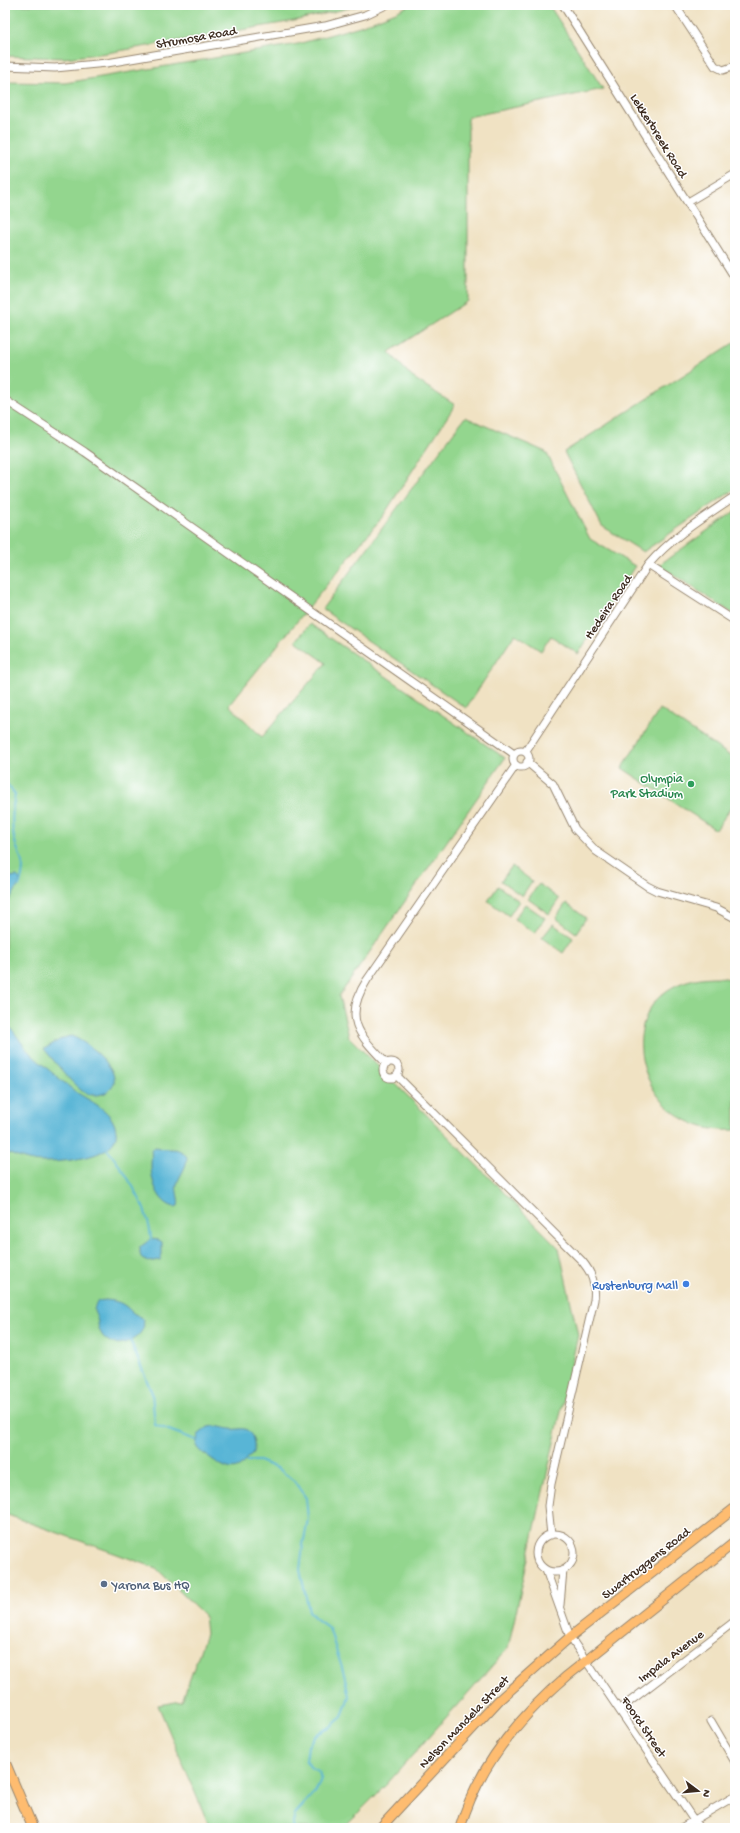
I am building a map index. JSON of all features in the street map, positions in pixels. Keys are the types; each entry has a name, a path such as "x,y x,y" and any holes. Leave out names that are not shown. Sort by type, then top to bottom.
{"main road":[{"name":"Swartruggens Road","path":"570,1637 735,1508"},
{"path":"460,1828 476,1788 495,1752 520,1721 544,1696 735,1542"},
{"name":"Nelson Mandela Street","path":"380,1828 499,1700 570,1637"},
{"path":"5,1762 8,1778 33,1828"}],"street":[{"name":"Strumosa Road","path":"5,66 54,68 107,63 325,26 365,15 386,5"},
{"name":"Lekkerbreek Road","path":"563,5 735,278"},
{"path":"675,5 715,66 723,70 735,66"},
{"path":"688,202 735,174"},
{"path":"5,400 85,452 514,754"},
{"name":"Hedeira Road","path":"525,752 648,565 662,548 673,539 735,496"},
{"path":"648,565 735,622"},
{"path":"514,754 518,751 525,752 528,757 524,766 516,765"},
{"path":"514,754 513,759 516,765"},
{"path":"527,762 553,784 575,829 596,851 647,886 657,891 716,908 735,918"},
{"path":"387,1064 365,1041 357,1028 355,1017 357,998 516,765"},
{"path":"392,1062 396,1064 399,1071 396,1076 392,1078 385,1075 384,1068 387,1064 392,1062"},
{"path":"396,1076 582,1261 592,1274 595,1290 594,1300 550,1491 548,1506 550,1535"},
{"path":"550,1535 562,1536 567,1539 573,1550 572,1561 563,1570 558,1572 546,1570 537,1560 537,1547 545,1537 550,1535"},
{"name":"Foord Street","path":"546,1570 570,1637 699,1828"},
{"path":"560,1606 563,1570"},
{"name":"Impala Avenue","path":"620,1709 735,1620"},
{"path":"711,1721 735,1762"},
{"path":"681,1828 735,1796"}],"green space":[{"path":"5,5 362,5 294,21 107,53 64,58 5,56"},
{"path":"410,5 549,5 603,89 468,117 468,301 389,352 412,377 455,405 383,516 229,705 262,737 326,663 296,641 310,624 505,758 339,996 349,1037 559,1248 578,1335 508,1648 386,1785 343,1828 210,1828 158,1705 182,1701 206,1634 204,1615 156,1568 5,1514 5,82 65,83 298,44 360,26"},
{"path":"735,342 735,489 643,552 602,526 564,452"},
{"path":"465,417 546,452 590,539 635,566 578,654 551,636 541,651 515,634 466,708 322,609"},
{"path":"735,511 735,615 659,565"},
{"name":"Olympia Park Stadium","path":"660,709 735,759 735,801 716,830 622,768"},
{"path":"512,866 532,881 522,896 501,881"},
{"path":"539,884 559,899 549,914 528,899"},
{"path":"498,886 519,901 509,916 488,901"},
{"path":"566,903 586,918 576,933 556,918"},
{"path":"525,904 545,918 535,933 514,919"},
{"path":"553,924 573,938 563,953 542,938"},
{"path":"719,977 735,980 735,1130 699,1126 670,1109 651,1085 642,1056 643,1027 655,1001 681,983"}],"water":[{"path":"17,876 20,879 19,883 5,908 5,882 10,877"},
{"path":"5,1023 12,1029 27,1049 40,1062 72,1089 96,1104 108,1114 115,1126 116,1137 111,1145 91,1156 52,1162 38,1162 5,1152"},
{"path":"71,1036 78,1039 96,1052 111,1070 114,1078 113,1086 105,1093 92,1095 82,1091 44,1049 63,1038"},
{"path":"155,1147 177,1150 182,1152 187,1157 186,1164 177,1184 178,1206 175,1207 169,1205 164,1201 154,1184 151,1172 151,1150"},
{"path":"151,1239 162,1242 162,1254 160,1260 148,1262 142,1259 140,1247"},
{"path":"98,1301 114,1301 126,1306 142,1319 144,1324 138,1336 124,1343 116,1344 109,1341 102,1335 94,1308"},
{"path":"215,1426 232,1429 245,1429 252,1436 254,1448 252,1454 239,1467 231,1469 227,1468 201,1452 196,1446 198,1435 208,1427"}],"waterway":[{"path":"5,782 15,794 12,827 23,866 22,878 19,886"},
{"path":"107,1149 122,1169 142,1204 150,1228 151,1240"},
{"path":"130,1340 152,1393 155,1425 196,1440"},
{"path":"246,1461 259,1461 279,1469 294,1481 306,1498 308,1519 300,1570 309,1611 315,1618 329,1628 344,1674 349,1696 342,1717 329,1728 315,1735 308,1746 306,1760 310,1767 319,1772 321,1779 316,1791 295,1814 292,1828"}],"place":[{"name":"Olympia Park Stadium","path":"691,784"},
{"name":"Rustenburg Mall","path":"686,1284"},
{"name":"Yarona Bus HQ","path":"104,1584"}]}
